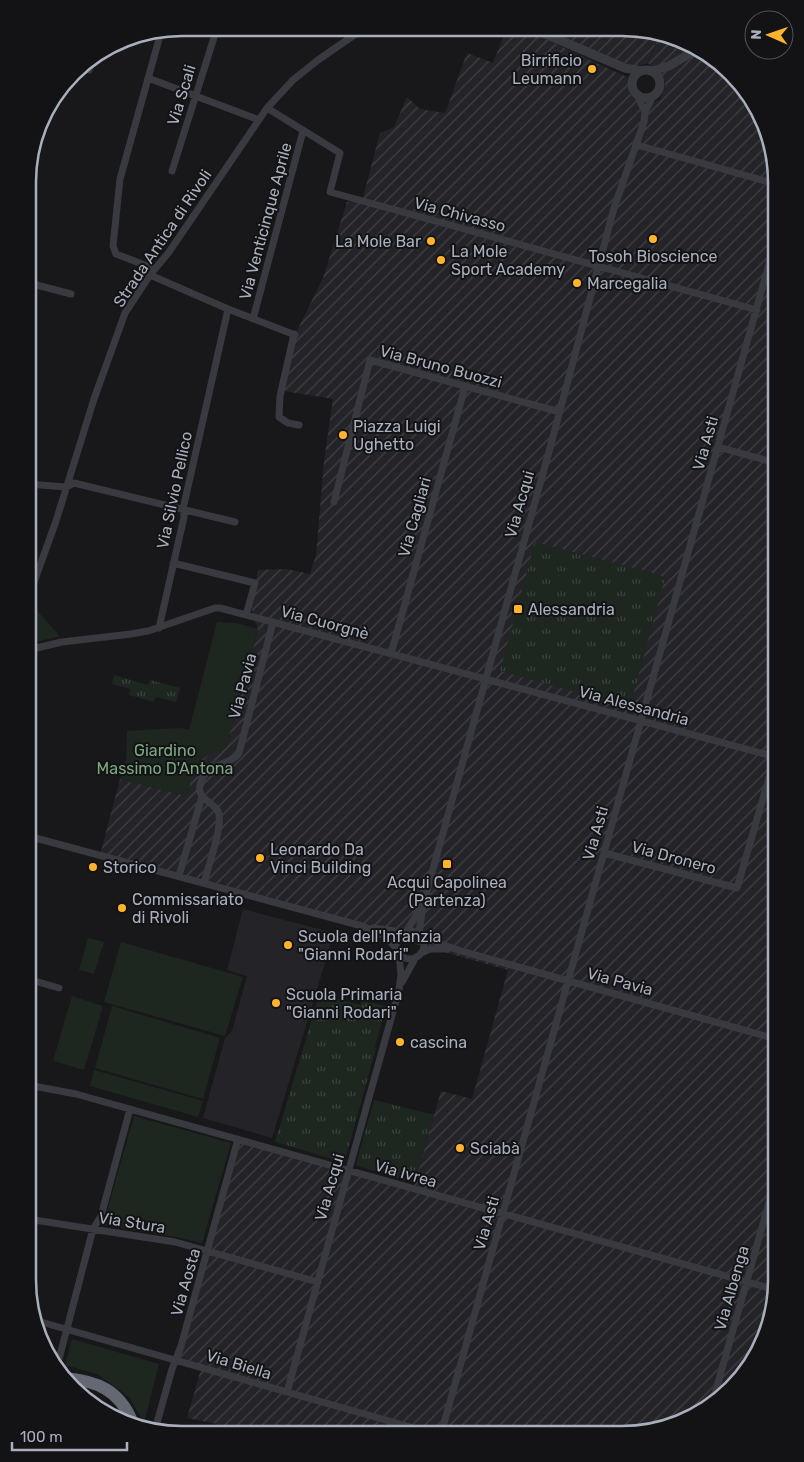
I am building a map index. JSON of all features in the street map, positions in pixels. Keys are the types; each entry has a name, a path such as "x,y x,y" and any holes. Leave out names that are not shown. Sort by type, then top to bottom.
{"highway":[{"path":"76,1379 99,1385 116,1396 125,1404 130,1416"}],"street":[{"name":"Via Scali","path":"172,171 214,36"},
{"name":"Strada Antica di Rivoli","path":"36,577 94,399 125,313 267,108 300,75 353,36"},
{"path":"550,36 625,68 641,71 652,71 669,66 690,53"},
{"path":"159,39 120,179 113,250 116,254 228,309 295,334 280,396 279,417 288,423 299,425"},
{"name":"Via Acqui","path":"420,935 422,905 560,412 614,208 637,145 645,112 653,96 660,88 660,79 669,66"},
{"path":"625,68 633,80"},
{"path":"641,71 637,73 633,80 633,86 645,112"},
{"path":"652,71 660,79"},
{"path":"148,78 260,120"},
{"path":"637,95 646,98 653,96"},
{"path":"267,108 303,131"},
{"name":"Via Chivasso","path":"303,131 340,153 330,192 757,310"},
{"name":"Via Venticinque Aprile","path":"253,319 303,131"},
{"path":"637,145 768,182"},
{"name":"Via Asti","path":"443,1426 768,269"},
{"path":"36,285 71,294"},
{"name":"Via Silvio Pellico","path":"228,309 183,509 184,517 173,563 255,584 246,615"},
{"name":"Via Bruno Buozzi","path":"334,502 370,360 560,412"},
{"name":"Via Cagliari","path":"390,654 464,387"},
{"path":"718,446 768,461"},
{"path":"36,485 66,487 74,483 236,522"},
{"path":"159,628 173,563"},
{"name":"Via Cuorgnè","path":"36,648 62,642 131,634 159,628 215,608 220,608 485,680"},
{"name":"Via Pavia","path":"179,876 202,796 200,784 207,771 233,759 239,753 273,622"},
{"name":"Via Alessandria","path":"485,680 767,755"},
{"name":"Via Dronero","path":"604,853 737,888 767,783"},
{"path":"202,796 215,807 219,816 218,829 204,883"},
{"path":"36,838 362,926 385,936 397,951 407,959 419,955 424,945 420,935 405,931 362,926"},
{"name":"Via Acqui","path":"405,931 422,905"},
{"path":"397,951 396,939 405,931"},
{"name":"Via Pavia","path":"420,935 456,950 767,1036"},
{"name":"Via Pavia","path":"419,955 430,949 456,950"},
{"name":"Via Acqui","path":"287,1392 399,990 401,976 397,951"},
{"name":"Via Acqui","path":"399,990 419,955"},
{"path":"36,981 59,988"},
{"name":"Via Ivrea","path":"36,1086 76,1094 767,1288"},
{"path":"59,1358 93,1229 101,1216 130,1109"},
{"name":"Via Aosta","path":"157,1423 181,1346 238,1139"},
{"name":"Via Albenga","path":"715,1392 767,1210"},
{"name":"Via Stura","path":"36,1220 174,1242 318,1282"},
{"name":"Via Biella","path":"43,1323 408,1426"}],"shaded area":[{"path":"504,36 539,36 629,78 630,94 643,104 650,104 660,99 665,87 665,81 648,63 657,41 668,44 686,51 703,61 731,86 753,118 763,145 768,183 767,1289 765,1308 757,1335 748,1353 738,1369 725,1383 711,1396 695,1406 659,1421 621,1426 217,1426 217,1424 187,1418 201,1369 178,1362 241,1140 414,1186 441,1091 472,1099 508,970 100,855 120,779 187,796 193,771 197,764 202,758 224,749 227,744 258,630 251,607 258,570 286,569 310,574 316,555 324,461 333,399 284,391 297,331 323,278 347,202 362,201 380,133 394,127 407,97 420,109 445,113 467,53 493,63"},
{"path":"559,36 621,36 656,41 648,63 635,67"},
{"name":"Scuola Primaria \"Gianni Rodari\"","path":"243,909 334,933 272,1138 203,1118 225,1038 232,1031 247,976 227,970"}],"green space":[{"path":"535,542 657,574 665,578 630,707 500,671"},
{"path":"36,610 60,636 36,642"},
{"name":"Giardino Massimo D'Antona","path":"217,622 237,623 258,629 227,744 224,749 207,756 197,766 187,796 120,779 126,760 127,731 181,728 189,730"},
{"path":"114,675 148,685 150,680 180,688 176,702 156,697 154,702 129,695 131,689 112,684"},
{"path":"88,938 104,942 94,974 79,970"},
{"path":"121,942 243,977 225,1036 104,1002"},
{"path":"320,992 333,998 360,1005 362,1001 386,1006 376,1048 343,1162 275,1142"},
{"path":"72,996 103,1006 84,1070 53,1061"},
{"path":"112,1006 220,1038 203,1099 95,1068"},
{"path":"94,1070 203,1101 198,1117 90,1086"},
{"path":"374,1100 434,1115 415,1183 356,1164"},
{"path":"134,1116 231,1143 202,1243 103,1225"},
{"path":"72,1339 159,1364 145,1421 129,1397 97,1374 65,1365"}],"place":[{"name":"Birrificio Leumann","path":"592,69"},
{"name":"Tosoh Bioscience","path":"653,239"},
{"name":"La Mole Bar","path":"431,241"},
{"name":"La Mole Sport Academy","path":"441,260"},
{"name":"Marcegalia","path":"577,283"},
{"name":"Piazza Luigi Ughetto","path":"343,435"},
{"name":"Alessandria","path":"518,609"},
{"name":"Leonardo Da Vinci Building","path":"260,858"},
{"name":"Acqui Capolinea (Partenza)","path":"447,864"},
{"name":"Storico","path":"93,867"},
{"name":"Commissariato di Rivoli","path":"122,908"},
{"name":"Scuola dell'Infanzia \"Gianni Rodari\"","path":"288,945"},
{"name":"Scuola Primaria \"Gianni Rodari\"","path":"276,1003"},
{"name":"cascina","path":"400,1042"},
{"name":"Sciabà","path":"460,1148"}]}
